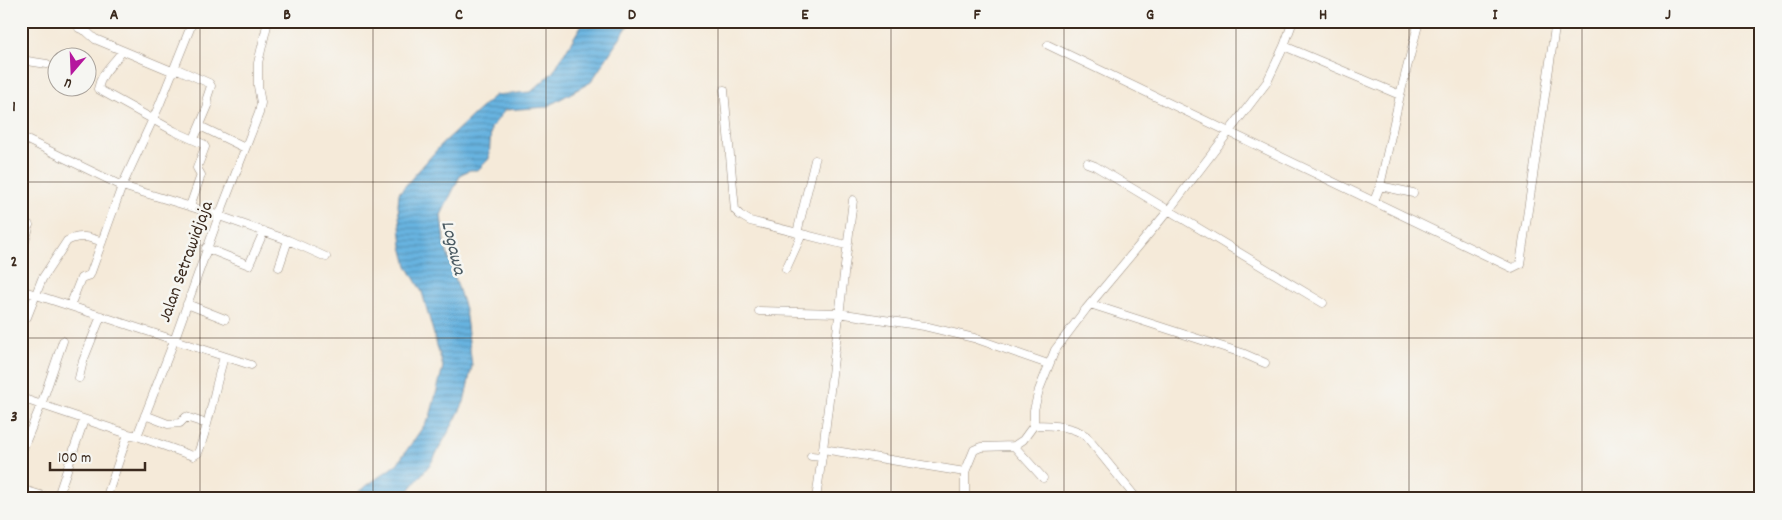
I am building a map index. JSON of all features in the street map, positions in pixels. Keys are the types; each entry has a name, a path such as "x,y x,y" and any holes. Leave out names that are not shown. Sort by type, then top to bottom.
{"street":[{"path":"70,306 81,278 90,274 122,186 153,120 193,21"},
{"name":"Jalan Setrawidjaja","path":"138,436 174,341 206,248 258,118 261,103 258,86 258,63 268,21"},
{"path":"965,499 965,472 976,448 1014,446 1023,440 1034,425 1034,410 1048,364 1055,350 1090,304 1168,211 1267,82 1284,46 1293,21"},
{"path":"1374,201 1380,186 1419,21"},
{"path":"1048,46 1512,268 1520,264 1556,21"},
{"path":"79,28 95,39 122,51 210,84 207,98 208,106 194,139"},
{"path":"1284,46 1400,95"},
{"path":"122,51 116,61 111,64 98,89 153,120 194,139 205,147 197,168 201,175 190,206"},
{"path":"21,60 47,64"},
{"path":"724,90 735,210 750,221 846,245"},
{"path":"200,126 245,148"},
{"path":"21,137 122,186 190,206 288,240 326,257"},
{"path":"786,269 799,233 815,160"},
{"path":"1087,163 1095,166 1323,303"},
{"path":"1380,186 1412,193"},
{"path":"816,499 853,200"},
{"path":"21,254 26,226"},
{"path":"206,248 249,265 264,232"},
{"path":"27,317 45,274 67,241 72,238 87,236 102,242"},
{"path":"279,267 288,240"},
{"path":"21,290 251,365"},
{"path":"187,304 225,319"},
{"path":"1090,304 1242,353 1265,363"},
{"path":"759,311 838,313 924,326 974,338 1048,364"},
{"path":"79,378 83,361 100,316"},
{"path":"21,453 41,405 62,341"},
{"path":"21,398 193,456 198,453 207,424 224,356"},
{"path":"145,415 168,424 180,423 186,417 207,424"},
{"path":"21,488 55,499 84,420"},
{"path":"1034,425 1064,427 1086,436 1138,499"},
{"path":"106,499 128,434"},
{"path":"1014,446 1043,478"},
{"path":"823,449 965,472"},
{"path":"811,456 822,457"}],"water":[{"path":"584,21 631,21 591,82 546,107 505,110 491,128 489,159 478,170 470,170 461,174 441,215 444,243 465,309 472,366 464,402 431,463 402,499 348,499 397,464 430,417 443,367 422,292 407,266 402,246 398,205 399,193 441,145 495,95 531,92 553,72"}],"water label":[{"name":"Logawa","path":"452,248"}]}
